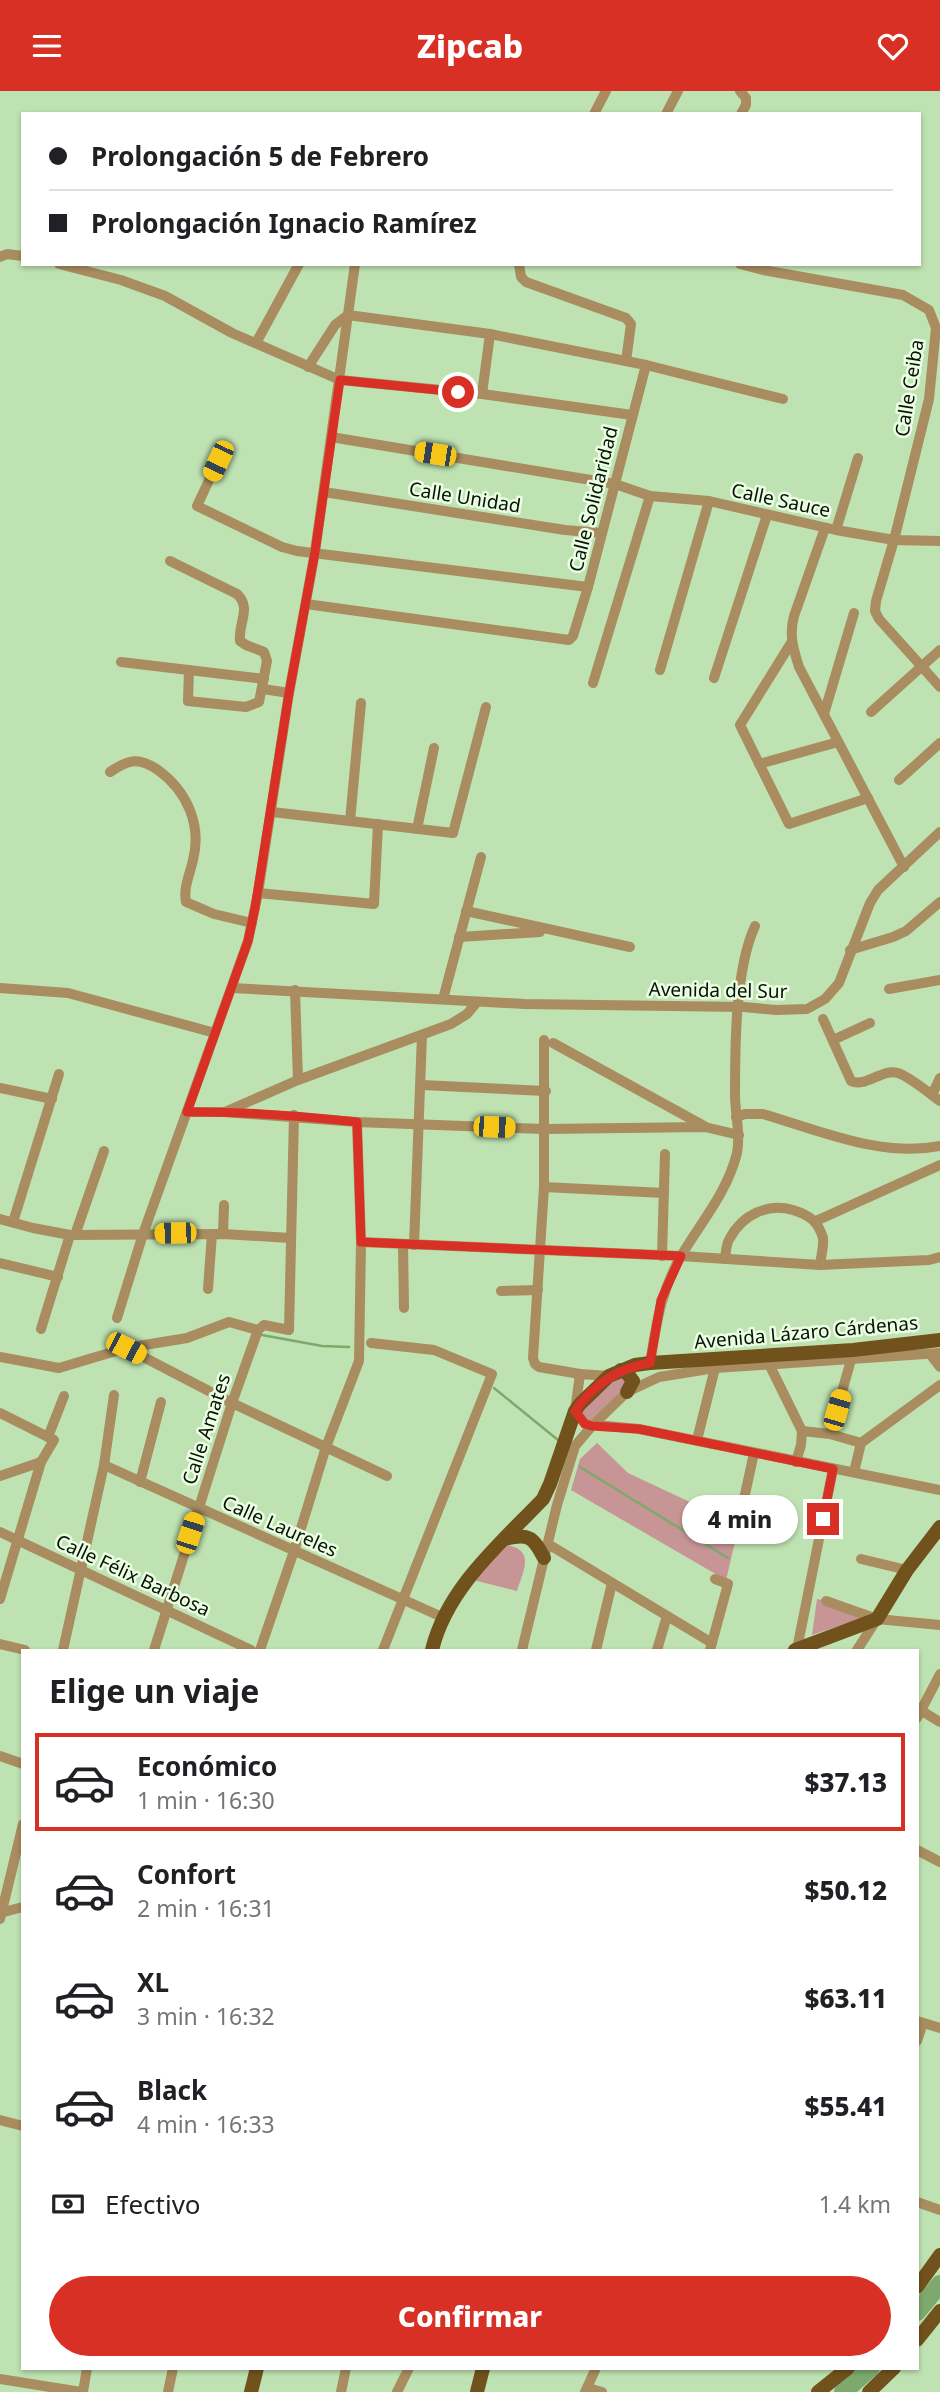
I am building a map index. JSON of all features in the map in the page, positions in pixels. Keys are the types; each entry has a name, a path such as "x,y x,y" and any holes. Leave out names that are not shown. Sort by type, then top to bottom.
{"main road":[{"name":"Avenida Lázaro Cárdenas","path":"615,1373 650,1363 716,1363 940,1340"},
{"path":"432,1649 442,1617 467,1579 542,1499 554,1473 575,1411 615,1373 626,1372 633,1381 627,1392"},
{"path":"799,1649 877,1619 908,1570 940,1527"},
{"path":"505,1539 528,1537 546,1551"},
{"path":"923,2269 940,2255"},
{"path":"919,2336 940,2311"},
{"path":"251,2392 256,2370"},
{"path":"477,2392 483,2370"},
{"path":"818,2392 846,2370"},
{"path":"869,2392 892,2370"}],"street":[{"path":"595,112 606,91"},
{"path":"667,112 678,91"},
{"path":"740,91 746,98 742,112"},
{"path":"0,257 7,254 21,255"},
{"path":"67,266 121,280 165,296 232,333 340,380 482,394 632,415"},
{"path":"256,342 298,266"},
{"path":"117,1318 143,1234 248,941 315,552 355,266"},
{"path":"519,266 521,277 526,282 626,318 631,324 626,361"},
{"name":"Calle Ceiba","path":"751,266 903,295 929,310 936,328 929,399 875,611 922,667"},
{"path":"307,366 335,325 348,315 490,334 646,365 783,399"},
{"path":"482,394 490,334"},
{"name":"Calle Solidaridad","path":"306,604 569,640 573,636 588,587 646,365"},
{"name":"Calle Sauce","path":"331,437 615,484 650,496 709,501 830,529 894,540 940,541"},
{"path":"858,458 794,616 791,643 799,667 904,867"},
{"path":"218,461 197,506 282,547 588,587"},
{"name":"Calle Unidad","path":"324,492 565,530 602,533"},
{"path":"593,683 650,496"},
{"path":"660,670 709,501"},
{"path":"714,678 767,515"},
{"path":"170,561 244,600 240,641 264,652 267,661 259,702 253,706 188,701 189,670"},
{"path":"824,714 854,613"},
{"path":"791,643 740,725 759,764 789,824 868,798"},
{"path":"871,712 940,650"},
{"path":"121,662 189,670 264,684 289,693"},
{"path":"922,667 940,687"},
{"path":"350,821 361,703"},
{"path":"272,812 453,832 486,707"},
{"path":"759,764 838,742"},
{"path":"899,780 940,743"},
{"path":"417,828 434,748"},
{"path":"110,772 124,762 145,761 171,780 192,810 195,850 184,892 186,902 230,919 252,923"},
{"path":"258,893 374,904 378,824"},
{"name":"Avenida del Sur","path":"232,988 477,1002 807,1009 825,999 839,983 850,950 878,890 940,832"},
{"path":"443,999 481,857"},
{"path":"850,950 905,931 940,902"},
{"path":"466,911 630,947"},
{"path":"650,1363 661,1300 681,1256 720,1198 737,1153 739,1007 745,952 755,926"},
{"path":"459,937 555,931"},
{"path":"889,989 940,980"},
{"path":"0,988 68,993 215,1033"},
{"path":"295,990 298,1080"},
{"path":"224,1112 298,1080 460,1020 477,1002"},
{"path":"823,1019 851,1081 860,1083 885,1074 897,1073 936,1098 940,1078"},
{"path":"832,1040 870,1023"},
{"path":"404,1308 422,1085 422,1035"},
{"path":"615,1373 580,1374 539,1367 533,1358 544,1187 545,1091 549,1041 705,1127"},
{"path":"13,1222 59,1074"},
{"path":"422,1085 545,1091"},
{"path":"0,1088 52,1099"},
{"path":"187,1112 544,1129 705,1127 739,1135"},
{"path":"736,1117 763,1114 887,1148 922,1150 940,1146"},
{"path":"0,1357 59,1368 126,1348 187,1338 229,1322 258,1330 264,1325 289,1330 294,1115"},
{"path":"260,1649 326,1447 359,1361 361,1242 357,1122"},
{"path":"41,1329 72,1235 104,1151"},
{"path":"663,1256 665,1154"},
{"path":"816,1221 940,1165"},
{"path":"544,1187 664,1193"},
{"path":"208,1289 224,1205"},
{"path":"725,1259 729,1239 744,1220 761,1209 780,1206 808,1214 816,1221 823,1240 820,1265"},
{"path":"0,1219 72,1235 217,1234 290,1238"},
{"path":"361,1242 820,1265 929,1260 940,1257"},
{"path":"0,1263 58,1277"},
{"path":"501,1291 538,1290"},
{"name":"Calle Amates","path":"154,1649 232,1403 258,1330"},
{"path":"371,1343 434,1350 492,1374 383,1649"},
{"path":"126,1348 232,1403 387,1476"},
{"path":"935,1354 940,1367"},
{"name":"Avenida Lázaro Cárdenas","path":"522,1649 557,1505 575,1446 627,1392 659,1377 716,1363 770,1366 935,1354"},
{"path":"830,1434 851,1360"},
{"path":"697,1440 716,1363"},
{"path":"770,1366 802,1431 796,1462"},
{"path":"580,1374 575,1411 585,1424 639,1429 940,1490"},
{"path":"854,1472 861,1443 940,1385"},
{"path":"63,1649 104,1465 114,1395"},
{"path":"0,1599 64,1396"},
{"path":"140,1482 161,1402"},
{"path":"0,1413 51,1438"},
{"path":"802,1431 830,1434 861,1443"},
{"path":"744,1499 754,1453"},
{"path":"0,1476 41,1462"},
{"name":"Calle Laureles","path":"104,1465 442,1617"},
{"path":"799,1649 833,1469"},
{"name":"Calle Félix Barbosa","path":"0,1532 249,1649"},
{"path":"546,1551 612,1583 667,1616 711,1647 728,1584 715,1579"},
{"path":"861,1559 908,1570"},
{"path":"596,1649 612,1583"},
{"path":"826,1601 877,1619 940,1625"},
{"path":"657,1649 667,1616"},
{"path":"858,1649 877,1619"},
{"path":"0,1644 21,1649"},
{"path":"919,1710 940,1674"},
{"path":"919,1712 940,1722"},
{"path":"0,1756 21,1763"},
{"path":"21,1832 1,1909 21,1907"},
{"path":"919,1851 940,1862"},
{"path":"920,2022 940,2028"},
{"path":"0,2120 21,2125"},
{"path":"919,2203 940,2210"},
{"path":"0,2379 82,2392 87,2370"},
{"path":"168,2392 173,2370"},
{"path":"341,2392 346,2370"},
{"path":"397,2392 408,2370"},
{"path":"595,2370 586,2390 602,2392"}],"shaded area":[{"path":"623,1377 628,1384 594,1418 589,1420 584,1417 582,1412 585,1407 613,1382"},
{"path":"597,1443 628,1473 739,1525 726,1580 571,1490 580,1459"},
{"path":"506,1545 521,1551 524,1556 524,1569 517,1591 473,1580"},
{"path":"817,1599 867,1610 865,1617 812,1635"}],"waterway":[{"path":"262,1335 322,1346 349,1347"},
{"path":"494,1388 558,1440"},
{"path":"580,1467 728,1558"},
{"path":"919,2310 940,2284"},
{"path":"843,2392 869,2370"}],"route":[{"path":"458,392 340,380 315,552 289,693 255,908 248,941 187,1112 294,1115 357,1122 361,1242 681,1256 661,1300 650,1363 635,1365 609,1376 575,1411 579,1419 592,1426 639,1429 833,1469 823,1519"}]}
